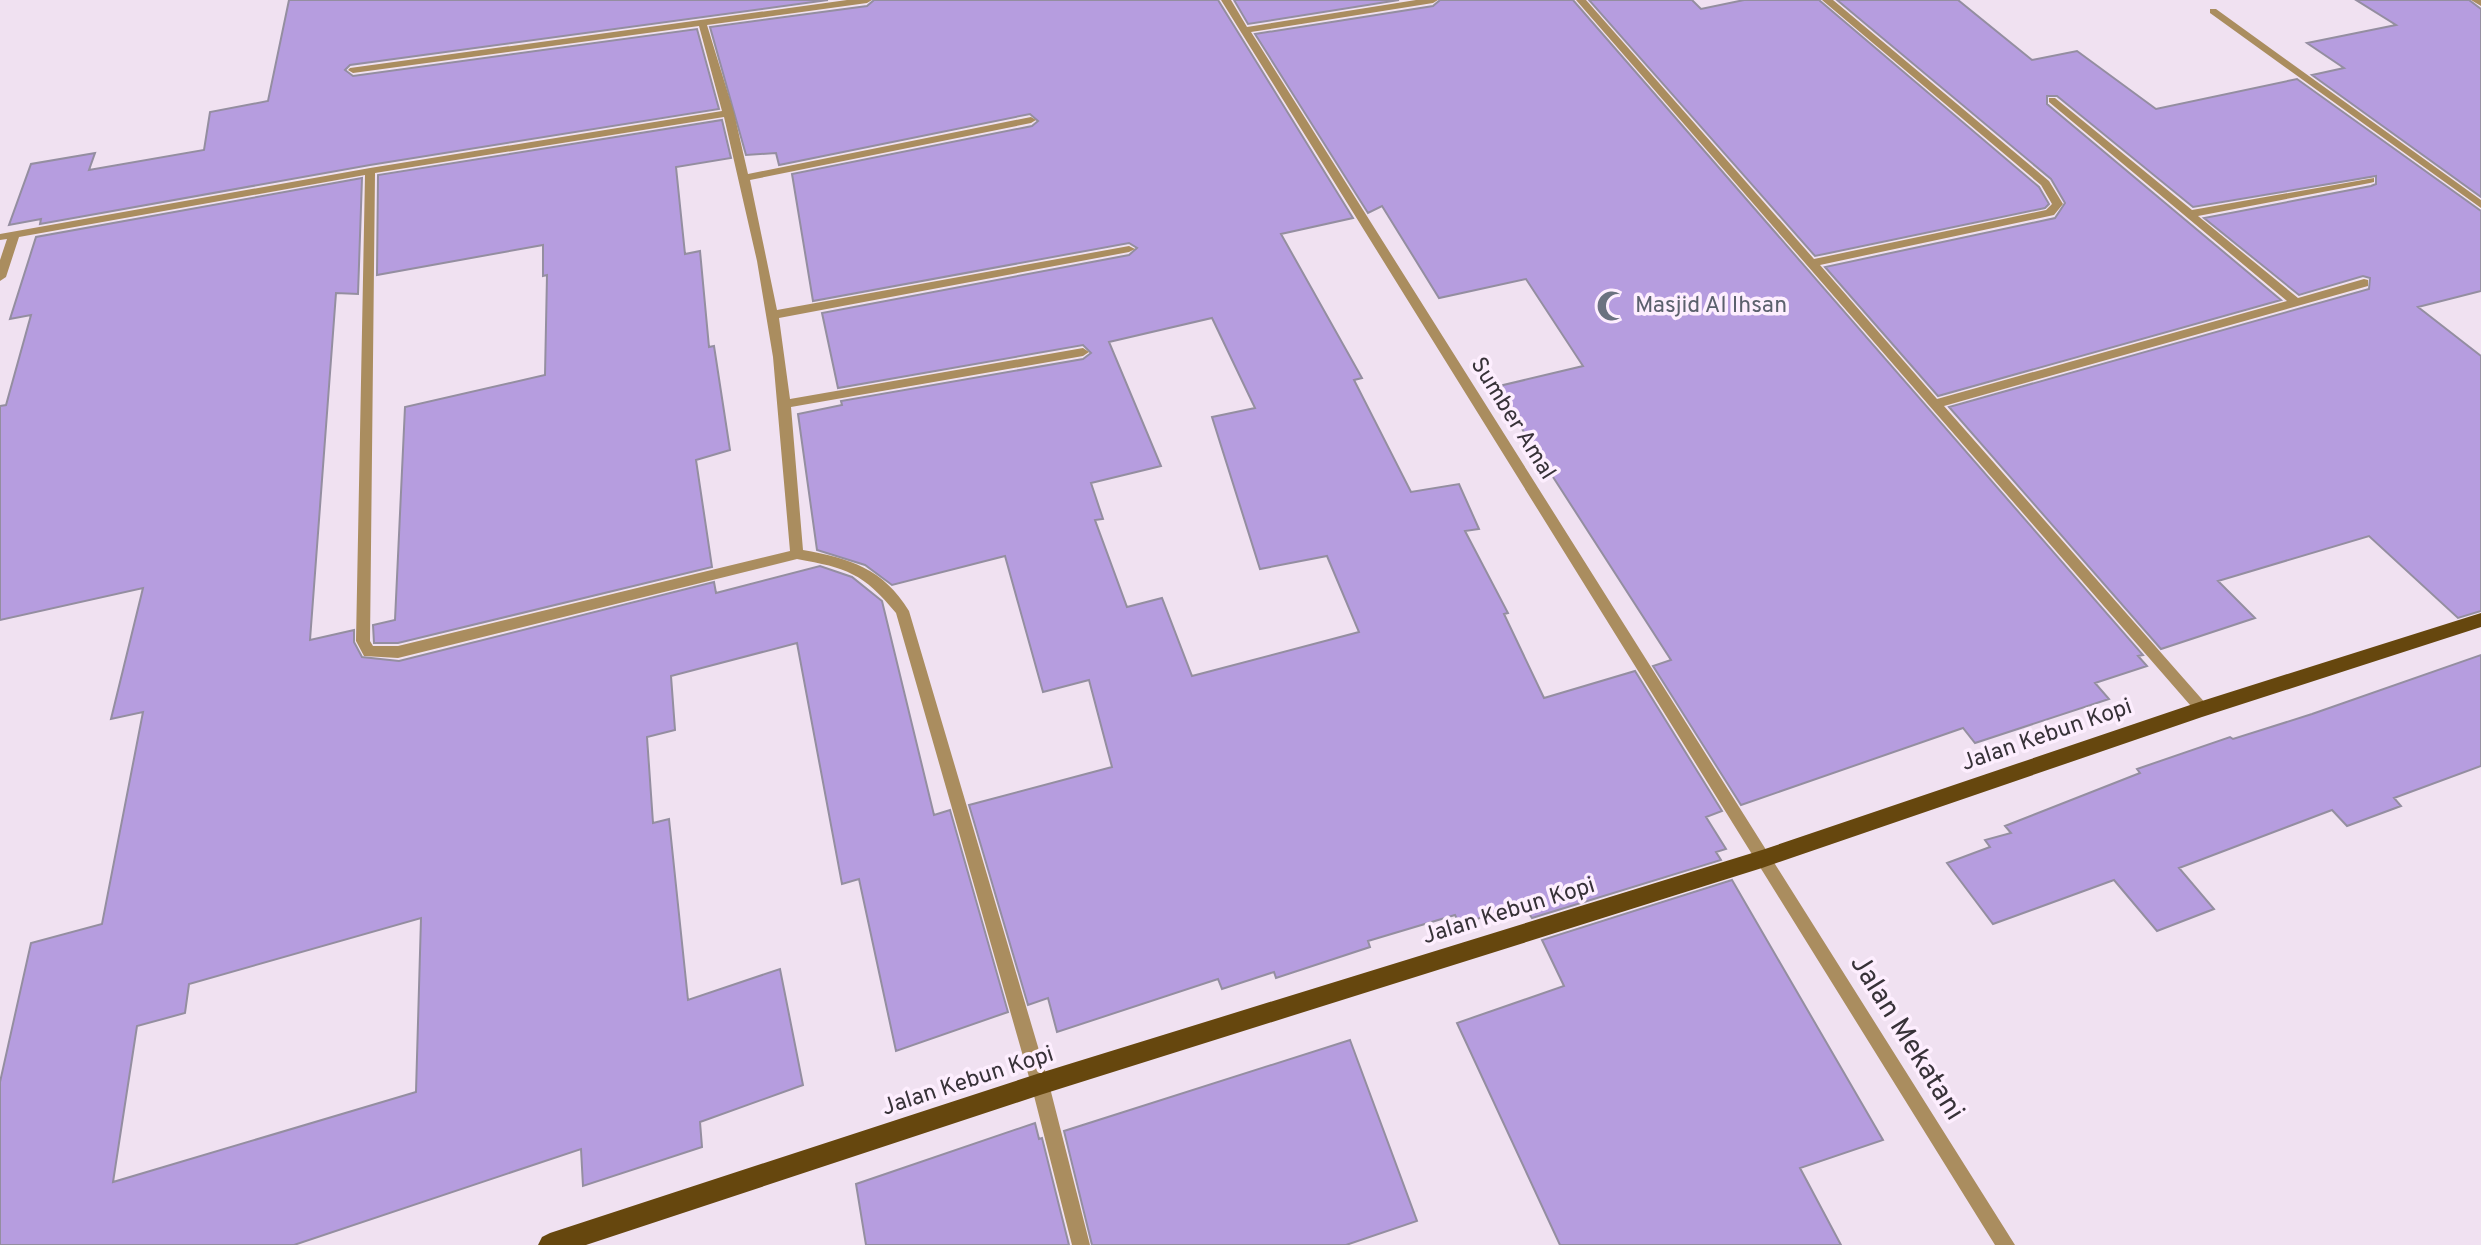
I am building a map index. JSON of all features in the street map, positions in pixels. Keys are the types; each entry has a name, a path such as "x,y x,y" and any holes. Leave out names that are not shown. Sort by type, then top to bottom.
{"main road":[{"name":"Jalan Kebun Kopi","path":"550,1245 1040,1084 1762,859 2202,709 2481,620"}],"street":[{"path":"354,70 703,25 867,0"},
{"name":"Sumber Amal","path":"1226,0 1762,859"},
{"path":"1245,30 1433,0"},
{"path":"1581,0 2202,709"},
{"path":"1813,263 2040,215 2050,212 2058,204 2054,193 2045,183 1828,0"},
{"path":"2476,0 2481,3"},
{"path":"2213,11 2481,205"},
{"path":"703,25 729,113 772,315 785,404 797,554"},
{"path":"2052,100 2297,303"},
{"path":"0,237 370,171 729,113"},
{"path":"743,178 1031,120"},
{"path":"370,171 363,641 369,652 398,652 797,554 851,563 881,586 902,611 1040,1084 1082,1245"},
{"path":"2190,214 2370,180"},
{"path":"0,277 14,235"},
{"path":"772,315 1129,249"},
{"path":"1934,404 2364,283"},
{"path":"785,404 1083,352"},
{"name":"Jalan Mekatani","path":"1762,859 2006,1245"}],"building":[{"path":"289,0 828,0 350,65 345,70 353,76 697,29 719,109 370,165 40,224 41,219 9,225 31,164 95,153 89,170 204,150 210,112 268,101"},
{"path":"874,0 1218,0 1353,218 1281,234 1362,378 1354,380 1411,492 1459,484 1479,529 1465,531 1508,613 1504,614 1544,698 1635,671 1722,811 1706,817 1726,849 1716,852 1721,860 1532,918 1522,903 1460,925 1455,915 1368,941 1370,947 1276,978 1274,972 1222,989 1218,979 1057,1032 1048,998 1028,1005 969,805 1112,767 1089,680 1043,692 1005,556 892,585 865,565 817,550 798,414 842,405 841,401 1083,359 1091,353 1083,345 838,388 822,313 1129,255 1137,248 1129,243 813,301 792,174 1032,126 1038,121 1030,114 779,165 776,153 746,155 710,27 867,6","holes":["1212,318 1255,408 1212,417 1260,569 1327,556 1359,632 1192,676 1162,598 1127,607 1095,520 1103,519 1091,483 1161,466 1109,342"]},
{"path":"1234,0 1399,0 1248,24"},
{"path":"1440,0 1573,0 2143,655 2138,656 2147,666 2095,683 2109,699 1975,743 1963,728 1741,805 1653,666 1671,660 1495,387 1583,366 1526,279 1439,298 1382,206 1368,213 1255,34 1433,6"},
{"path":"1589,0 1692,0 1701,9 1744,0 1819,0 2039,187 2049,204 2045,208 1815,256"},
{"path":"1837,0 1958,0 2032,60 2077,51 2156,109 2297,79 2481,211 2481,291 2418,307 2481,356 2481,611 2458,618 2369,536 2218,581 2255,618 2161,649 1949,407 2369,289 2370,278 2363,276 2299,295 2204,218 2371,186 2376,184 2376,176 2193,207 2057,96 2047,96 2047,104 2281,300 1938,396 1825,267 2055,218 2065,203 2051,179"},
{"path":"2356,0 2469,0 2481,9 2481,197 2312,75 2344,68 2307,43 2396,25"},
{"path":"722,120 731,158 676,167 685,254 700,251 709,347 714,346 730,450 696,460 712,567 398,643 374,643 373,625 395,620 405,407 545,375 547,275 543,276 543,245 377,275 378,175"},
{"path":"362,178 358,294 336,293 310,640 354,630 354,642 362,657 399,661 714,582 716,593 820,566 852,577 882,601 934,815 950,810 1008,1012 896,1051 859,879 842,884 797,643 671,676 675,730 647,737 653,823 669,819 688,1000 780,969 803,1085 700,1122 702,1147 583,1186 581,1149 294,1245 0,1245 0,1082 31,943 102,924 143,712 111,719 143,588 0,620 0,406 6,405 31,315 10,319 36,237","holes":["421,918 416,1092 113,1182 137,1026 185,1013 189,984"]},
{"path":"2481,655 2481,766 2394,798 2401,806 2347,826 2332,810 2179,868 2214,909 2157,931 2114,880 1993,924 1947,863 1990,847 1985,840 2011,833 2005,826 2140,773 2137,769 2230,737 2233,739 2312,714"},
{"path":"1732,880 1883,1140 1800,1168 1841,1245 1560,1245 1457,1023 1564,986 1542,940"},
{"path":"1350,1040 1417,1221 1346,1245 1092,1245 1064,1131"},
{"path":"1035,1123 1039,1139 1042,1138 1069,1245 866,1245 856,1184"}],"place":[{"name":"Masjid Al Ihsan","path":"1612,306"}]}
